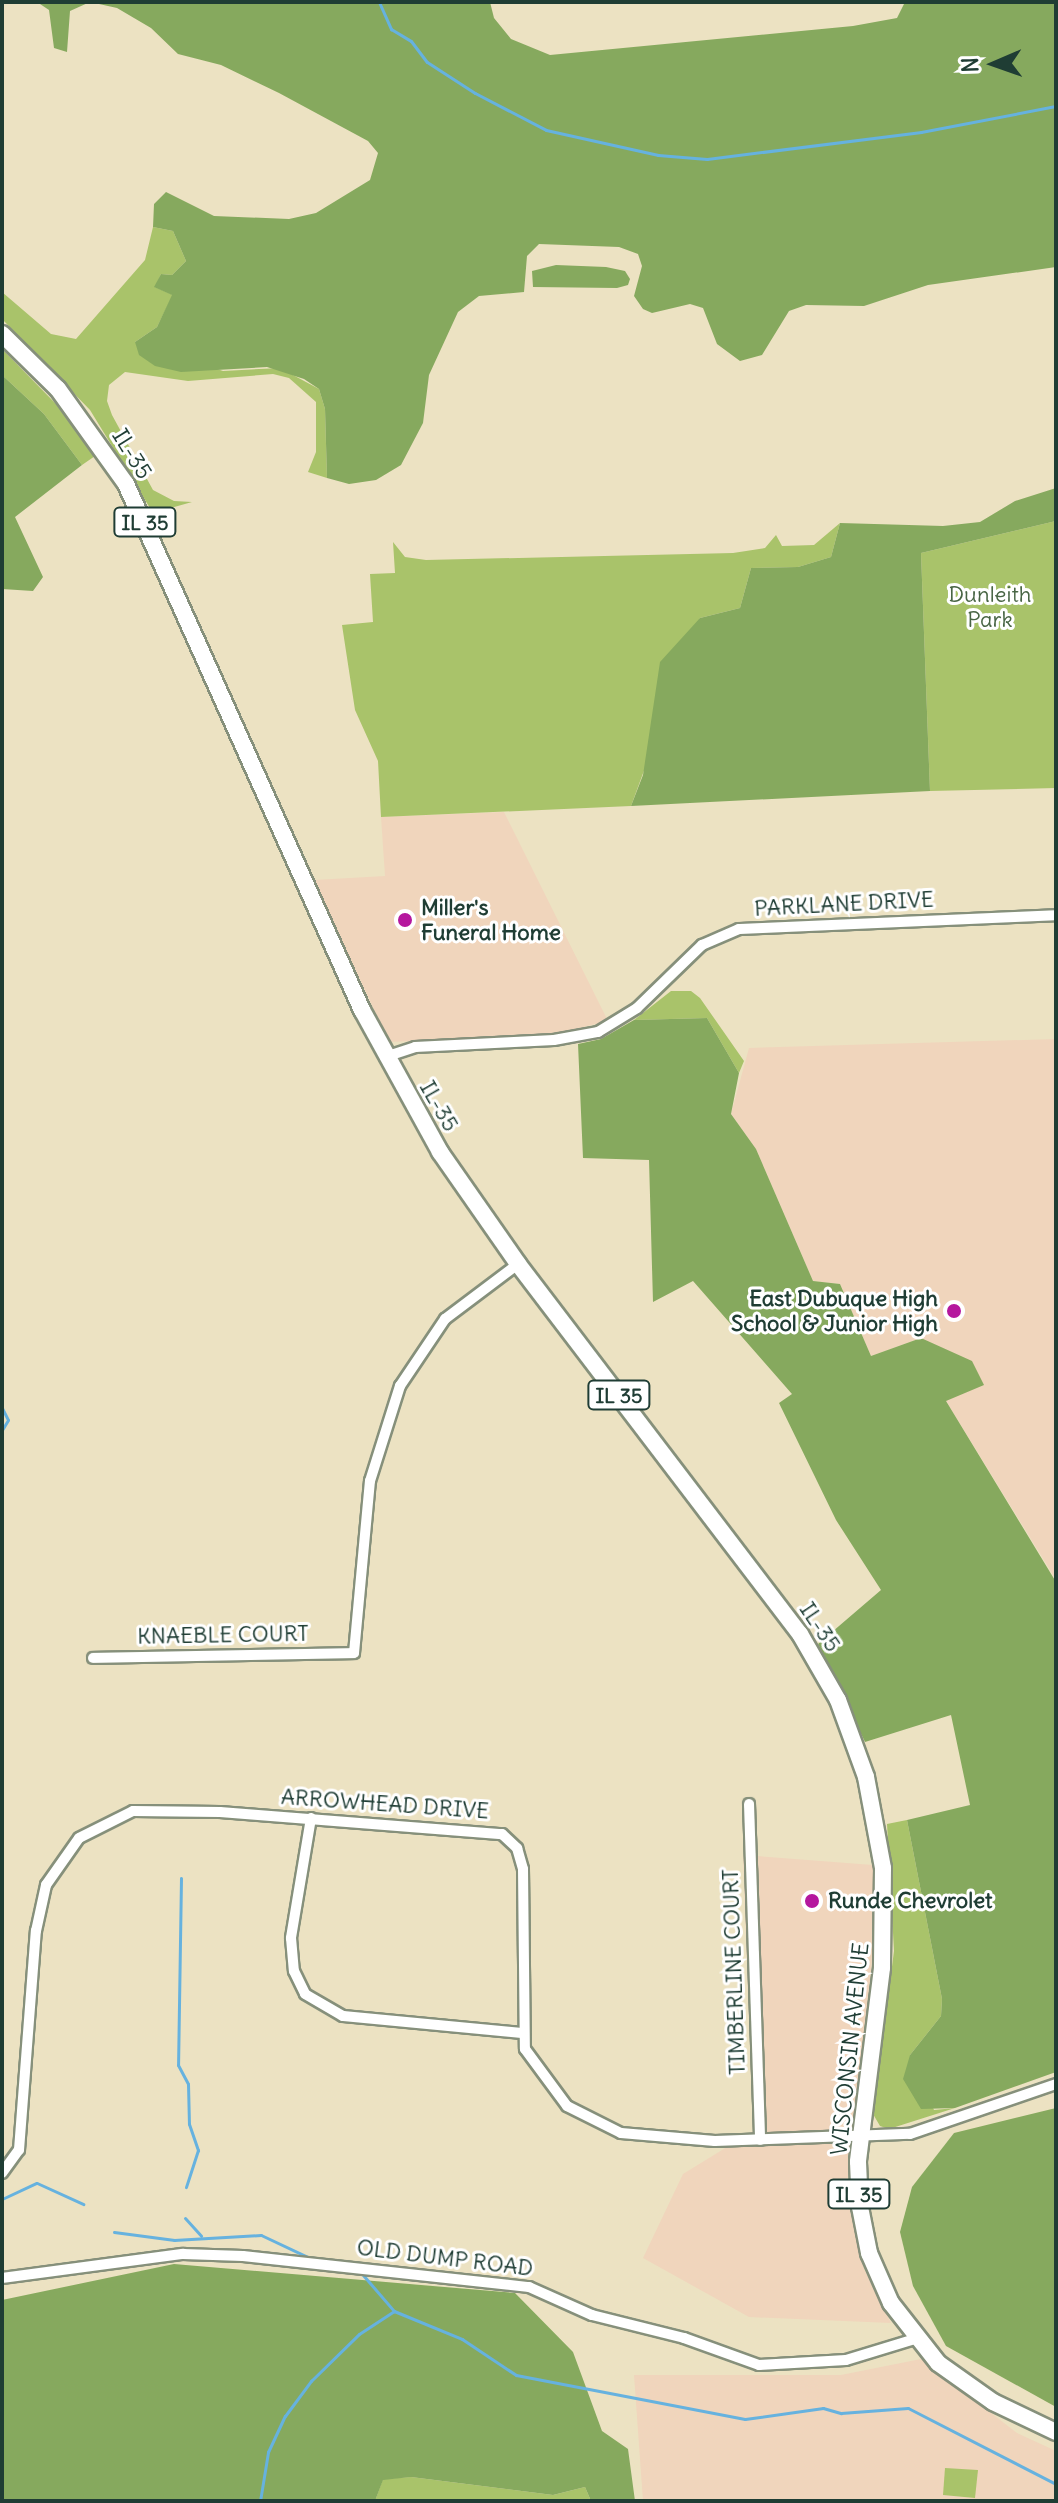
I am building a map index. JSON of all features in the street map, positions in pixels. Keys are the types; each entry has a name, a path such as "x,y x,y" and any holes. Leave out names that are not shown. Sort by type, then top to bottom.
{"main road":[{"name":"IL-35","path":"2,334 58,389 126,484 385,1057 440,1152 518,1264 821,1667 866,1777 883,1868"},
{"name":"WISCONSIN AVENUE","path":"883,1868 882,1968 858,2185 865,2239 891,2303 915,2339 966,2385 1056,2432"}],"street":[{"name":"PARKLANE DRIVE","path":"385,1057 415,1047 554,1040 598,1032 637,1008 702,945 739,929 1056,915"},
{"name":"KNAEBLE COURT","path":"93,1658 354,1653 370,1481 400,1386 445,1319 518,1264"},
{"name":"TIMBERLINE COURT","path":"749,1804 760,2140"},
{"name":"ARROWHEAD DRIVE","path":"2,2173 19,2150 41,1901 69,1849 103,1822 133,1811 311,1818 493,1831 511,1841 521,1858 524,1883 522,2033 525,2049 546,2084 594,2124 621,2133 677,2139 760,2140 910,2134 1056,2084"},
{"path":"311,1818 291,1938 294,1971 305,1994 343,2016 522,2033"},
{"name":"OLD DUMP ROAD","path":"2,2278 183,2254 243,2256 529,2287 592,2315 684,2338 759,2365 846,2360 915,2339"}],"shaded area":[{"path":"504,812 608,1021 550,1035 389,1042 314,880 385,876 381,817"},
{"name":"East Dubuque High School & Junior High","path":"1056,1039 1055,1578 946,1401 921,1338 871,1356 840,1284 813,1281 756,1149 731,1114 749,1048"},
{"name":"Runde Chevrolet","path":"743,1855 873,1865 874,1944 847,2185 864,2269 891,2323 749,2317 643,2258 683,2174 753,2131"},
{"path":"921,2359 1017,2433 1056,2451 1056,2501 643,2501 634,2375 841,2375"}],"green space":[{"path":"37,2 90,2 70,11 67,52 54,48 49,10"},
{"path":"90,2 490,2 494,18 511,39 550,55 853,26 897,18 905,2 1056,2 1056,267 928,285 864,306 806,305 789,311 762,355 740,361 717,344 703,308 690,304 652,313 643,309 634,296 642,266 638,254 619,247 539,244 527,256 524,292 479,296 458,312 429,375 423,423 401,465 376,480 349,484 327,478 325,409 319,389 304,379 267,367 181,372 155,366 139,355 135,342 157,327 172,295 154,287 161,274 172,275 186,261 173,231 153,227 154,204 166,192 214,216 289,219 316,213 370,180 378,153 368,141 279,93 221,65 178,54 151,28 117,8"},
{"path":"153,227 173,231 186,261 172,275 161,274 155,287 173,295 157,327 135,342 223,371 280,368 319,389 325,409 327,478 308,472 316,452 316,402 289,378 273,374 188,381 125,372 109,385 107,401 112,415 153,490 174,501 192,502 153,513 90,410 2,319 2,292 51,334 76,339 145,260"},
{"path":"556,265 606,267 625,271 630,279 628,285 617,288 533,287 532,271"},
{"path":"2,349 56,404 95,456 82,465 44,414 2,375"},
{"path":"2,375 44,414 82,465 15,517 43,577 33,591 2,589"},
{"path":"1056,488 1056,521 921,553 930,791 631,806 643,775 660,662 700,618 740,608 751,568 798,567 831,557 840,523 943,526 980,522 1015,501"},
{"name":"Dunleith Park","path":"1056,521 1056,788 930,791 921,553"},
{"path":"840,523 831,557 798,567 751,568 740,608 700,618 631,806 381,817 378,761 355,710 342,625 373,622 370,574 395,573 393,542 405,557 426,560 733,553 765,548 776,535 782,546 814,545"},
{"path":"671,991 691,991 700,998 744,1061 739,1073 707,1018 634,1020"},
{"path":"707,1018 739,1073 731,1114 756,1149 813,1281 840,1284 871,1356 921,1338 972,1361 984,1385 946,1401 1056,1582 1056,2072 955,2108 921,2109 903,2079 910,2055 941,2016 942,1999 907,1820 970,1805 951,1715 865,1742 818,1644 881,1590 836,1520 779,1403 792,1394 693,1281 653,1302 649,1160 583,1158 578,1044 601,1039 634,1020"},
{"path":"907,1820 942,1999 941,2016 910,2055 934,2110 955,2108 889,2129 880,2126 873,2114 894,1951 887,1824"},
{"path":"1056,2108 1056,2407 946,2346 913,2286 900,2232 912,2187 954,2133"},
{"path":"174,2264 515,2293 573,2352 602,2431 628,2449 635,2501 591,2501 585,2487 553,2495 411,2477 383,2480 375,2501 2,2501 2,2300"},
{"path":"945,2468 978,2470 975,2498 943,2495"},
{"path":"411,2477 553,2495 585,2487 591,2501 375,2501 383,2479"}],"waterway":[{"path":"379,2 391,29 411,41 427,62 475,93 546,130 658,155 707,159 921,132 1056,106"},
{"path":"2,1408 8,1420 2,1430"},
{"path":"181,1878 178,2065 188,2084 189,2124 198,2150 186,2187"},
{"path":"2,2199 37,2183 83,2204"},
{"path":"185,2218 201,2236"},
{"path":"114,2232 174,2240 261,2235 312,2259"},
{"path":"363,2275 394,2311 462,2339 516,2375 745,2419 823,2408 841,2413 908,2408 1056,2484"},
{"path":"260,2501 268,2452 285,2416 311,2381 359,2334 394,2311"}],"place":[{"name":"Miller's Funeral Home","path":"405,920"},
{"name":"East Dubuque High School & Junior High","path":"954,1311"},
{"name":"Runde Chevrolet","path":"812,1901"}]}
